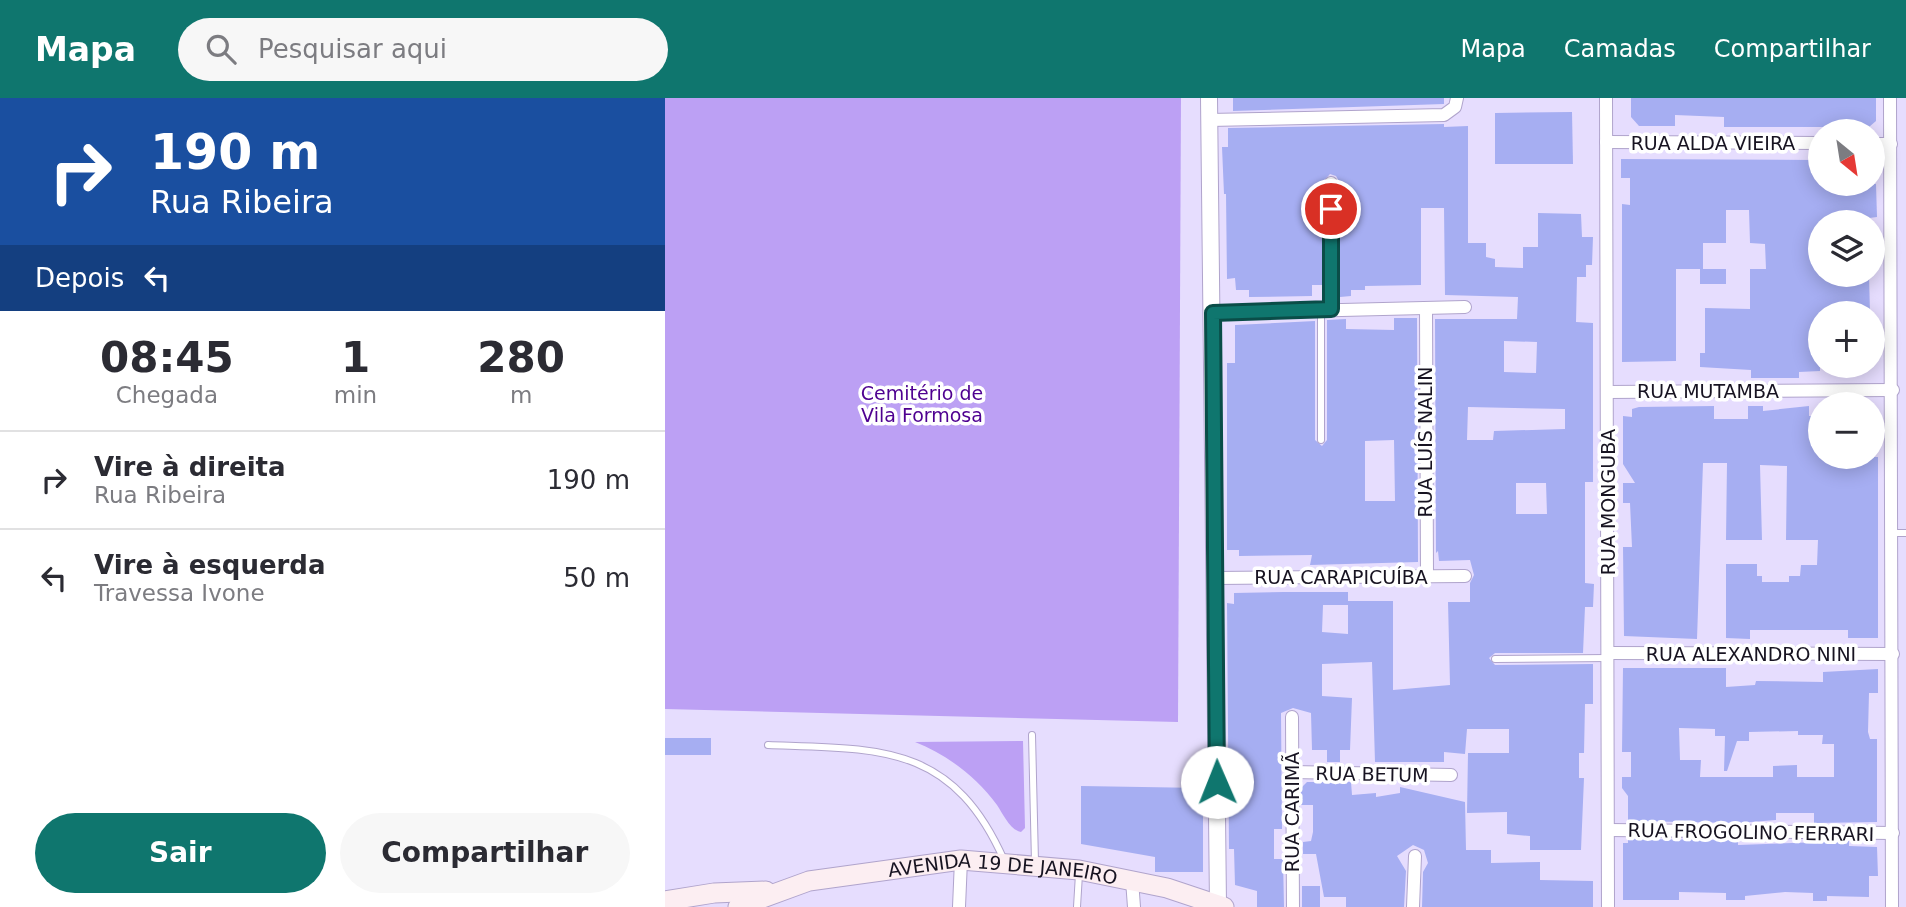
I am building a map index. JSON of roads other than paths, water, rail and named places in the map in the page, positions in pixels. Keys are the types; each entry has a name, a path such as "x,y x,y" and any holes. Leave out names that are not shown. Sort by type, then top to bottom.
{"main road":[{"name":"AVENIDA 19 DE JANEIRO","path":"738,907 810,881 961,860 1004,861 1079,870 1132,880 1221,906"},
{"name":"AVENIDA 19 DE JANEIRO","path":"665,901 715,900 781,890"}],"street":[{"path":"1209,98 1221,906"},
{"path":"1209,120 1444,115 1455,107 1457,98"},
{"name":"RUA MONGUBA","path":"1606,98 1608,907"},
{"path":"1891,98 1892,390 1899,533 1893,654 1899,724 1892,907"},
{"name":"RUA ALDA VIEIRA","path":"1606,142 1808,143"},
{"path":"1885,144 1891,144"},
{"path":"1326,309 1331,183"},
{"path":"1213,313 1465,307"},
{"name":"RUA LUÍS NALIN","path":"1426,308 1427,577"},
{"name":"RUA MUTAMBA","path":"1608,392 1892,390"},
{"name":"RUA CARAPICUÍBA","path":"1216,578 1465,576"},
{"name":"RUA ALEXANDRO NINI","path":"1608,656 1893,654"},
{"name":"RUA CARIMÃ","path":"1292,717 1293,907"},
{"name":"RUA BETUM","path":"1292,772 1451,775"},
{"name":"RUA FROGOLINO FERRARI","path":"1609,830 1893,833"},
{"path":"1413,907 1415,856"},
{"path":"959,907 961,860"},
{"path":"1132,880 1134,907"}],"lane":[{"path":"1321,440 1326,309"},
{"path":"1495,659 1608,656"},
{"path":"1031,735 1035,864"},
{"path":"768,745 883,751 930,768 974,804 991,831 1004,861"},
{"path":"1077,907 1079,870"}],"park label":[{"name":"Cemitério de Vila Formosa","path":"922,404"}]}
